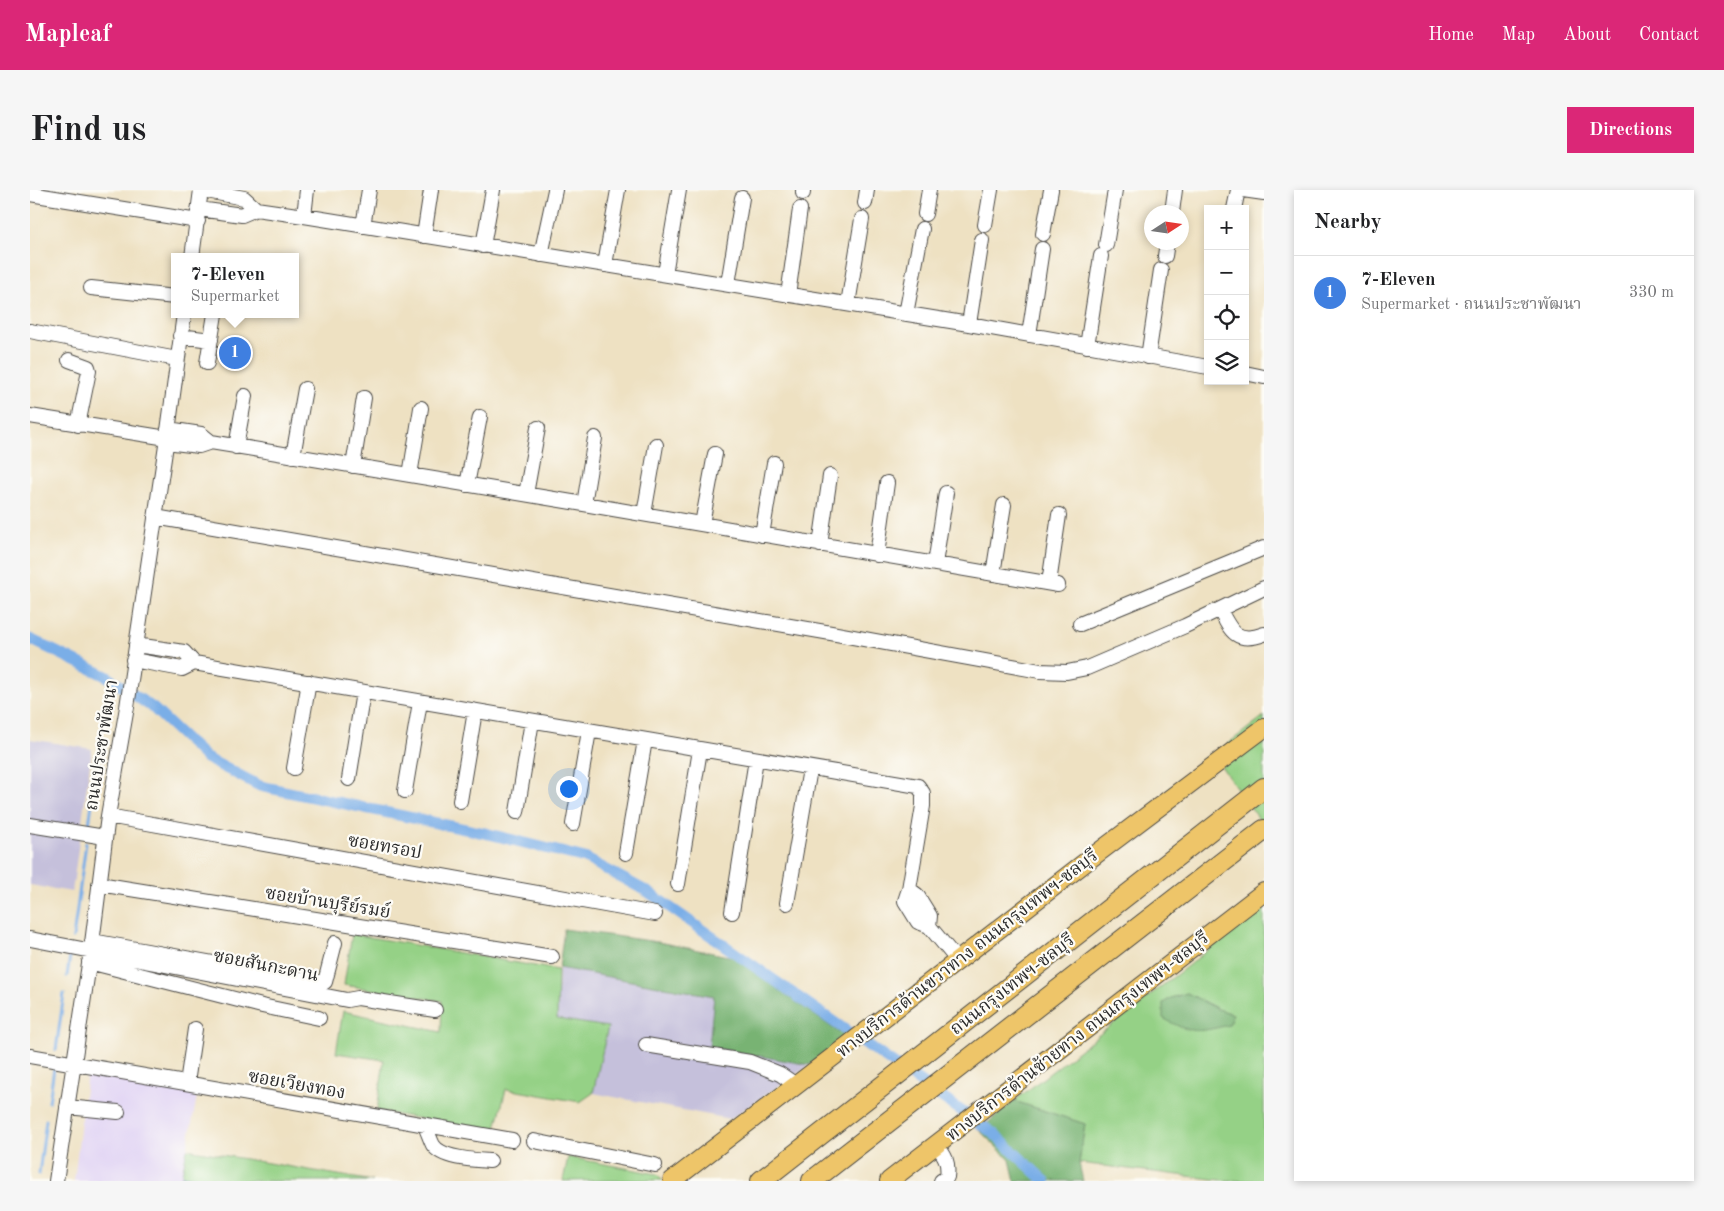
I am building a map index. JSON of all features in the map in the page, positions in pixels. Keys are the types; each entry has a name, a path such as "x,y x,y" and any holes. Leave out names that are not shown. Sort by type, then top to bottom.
{"highway":[{"name":"ถนนกรุงเทพฯ-ชลบุรี","path":"761,1181 1257,793"},
{"name":"ถนนกรุงเทพฯ-ชลบุรี","path":"812,1181 1257,835"}],"main road":[{"name":"ทางบริการด้านขวาทาง ถนนกรุงเทพฯ-ชลบุรี","path":"672,1181 1264,728"},
{"name":"ทางบริการด้านซ้ายทาง ถนนกรุงเทพฯ-ชลบุรี","path":"889,1181 1264,892"}],"street":[{"path":"193,253 201,190 244,198 256,209"},
{"path":"304,216 307,190"},
{"path":"363,226 369,190"},
{"path":"424,236 431,190"},
{"path":"483,246 494,190"},
{"path":"541,255 555,190"},
{"path":"605,265 618,190"},
{"path":"665,274 679,190"},
{"path":"926,214 929,190"},
{"path":"985,224 991,190"},
{"path":"1044,234 1051,190"},
{"path":"1087,346 1115,190"},
{"path":"1173,205 1175,190"},
{"path":"1235,205 1238,190"},
{"path":"30,194 66,195 198,215 242,214 256,209 304,216 968,324 1204,366"},
{"path":"728,284 742,198"},
{"path":"788,295 800,209"},
{"path":"848,304 862,218"},
{"path":"906,314 922,229"},
{"path":"968,324 982,240"},
{"path":"1028,335 1042,249"},
{"path":"1148,357 1162,270"},
{"path":"91,288 171,297"},
{"name":"ถนนประชาพัฒนา","path":"56,1181 75,1063 108,816 136,644 183,318"},
{"path":"207,363 214,318"},
{"path":"30,331 177,359"},
{"path":"180,336 211,340"},
{"path":"69,360 88,367 89,371 78,425"},
{"path":"1249,375 1264,377"},
{"path":"293,456 305,389"},
{"path":"236,447 244,396"},
{"path":"353,466 364,398"},
{"path":"410,475 421,408"},
{"path":"30,416 78,425 167,436 201,434 211,442 236,447 526,494 1054,584 1059,515"},
{"path":"467,485 480,418"},
{"path":"526,494 538,428"},
{"path":"584,504 595,438"},
{"path":"644,514 656,445"},
{"path":"702,524 715,454"},
{"path":"762,535 774,463"},
{"path":"820,545 830,476"},
{"path":"877,555 887,483"},
{"path":"935,564 946,493"},
{"path":"993,574 1004,505"},
{"path":"155,517 1040,671 1067,672 1087,668 1220,610 1264,588"},
{"path":"1080,624 1264,548"},
{"path":"1220,610 1229,628 1236,635 1250,638 1264,634"},
{"path":"136,644 184,652 194,663"},
{"path":"133,660 182,668 194,663 756,760 904,782 918,786 923,793 923,806 909,889 917,895 930,916 929,926 958,961"},
{"path":"294,768 309,682"},
{"path":"349,780 363,692"},
{"path":"405,791 420,702"},
{"path":"460,800 475,711"},
{"path":"517,812 532,721"},
{"path":"573,824 589,731"},
{"path":"626,853 645,740"},
{"path":"678,884 700,750"},
{"path":"732,912 756,760"},
{"path":"787,903 810,769"},
{"name":"ซอยทรอป","path":"108,816 655,914"},
{"path":"30,825 105,837"},
{"name":"ซอยบ้านบุรีย์รมย์","path":"99,884 552,957"},
{"path":"30,939 90,951 323,982 325,982 335,943"},
{"path":"90,951 262,1006 319,1018"},
{"name":"ซอยสันกะดาน","path":"90,951 347,1000 358,998 435,1010"},
{"path":"187,1083 195,1029"},
{"path":"646,1045 750,1062 780,1074 796,1085"},
{"name":"ซอยเวียงทอง","path":"30,1056 512,1140"},
{"path":"67,1107 118,1112"},
{"path":"425,1126 434,1146 442,1152 456,1157 490,1162"},
{"path":"534,1141 655,1165"},
{"path":"936,1145 946,1157 948,1167 947,1176 941,1181"}],"shaded area":[{"path":"30,739 92,749 72,892 30,885"},
{"path":"559,968 714,996 810,1065 730,1119 593,1093 608,1027 557,1019"},
{"path":"87,1072 198,1091 181,1181 74,1181"}],"green space":[{"path":"1264,716 1264,826 1213,755"},
{"path":"1264,905 1264,1181 1220,1180 1079,1163 1085,1124 1014,1101","holes":["1187,993 1218,1009 1233,1014 1171,998"]},
{"path":"564,929 658,942 733,957 847,1038 810,1065 709,1047 714,996 559,968"},
{"path":"352,934 558,970 557,1019 608,1027 593,1093 580,1102 506,1089 495,1132 377,1111 384,1060 336,1053 343,1011 441,1032 442,1001 344,985"},
{"path":"1187,993 1218,1009 1233,1014 1229,1025 1202,1030 1188,1030 1163,1018 1163,1003 1171,998"},
{"path":"1014,1101 1085,1124 1079,1163 1083,1181 1015,1181 1010,1160 979,1130"},
{"path":"187,1149 373,1181 221,1181 182,1175"},
{"path":"568,1157 657,1174 663,1180 563,1181"}],"water":[{"path":"182,1175 221,1181 181,1181"}],"waterway":[{"path":"30,639 108,677 153,708 206,758 260,786 489,834 585,858 648,892 993,1133 1045,1181"},
{"path":"89,825 96,775"},
{"path":"73,938 86,843"},
{"path":"67,976 70,956"},
{"path":"56,1050 64,994"},
{"path":"49,1102 54,1068"},
{"path":"39,1174 46,1120"}],"place":[{"name":"7-Eleven","path":"235,353"}]}
